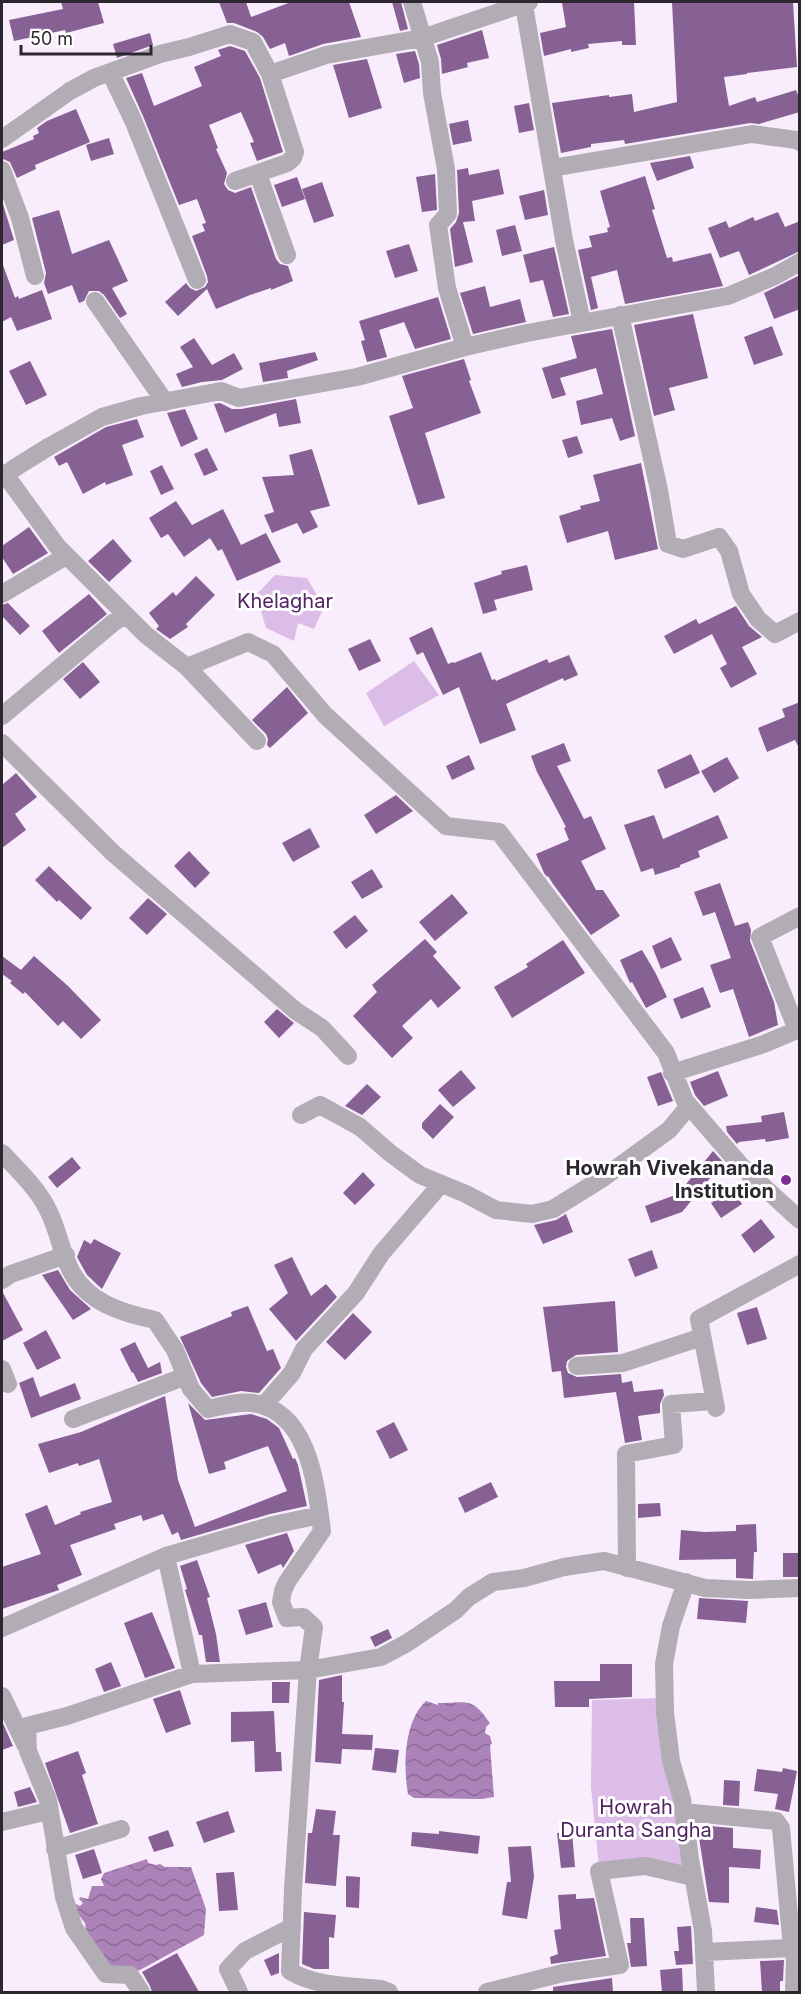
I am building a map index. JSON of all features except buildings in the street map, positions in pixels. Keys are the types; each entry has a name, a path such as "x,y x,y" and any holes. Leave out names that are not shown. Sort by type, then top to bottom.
{"street":[{"path":"412,2 429,63 446,169 448,214 438,225 447,288 465,347"},
{"path":"270,74 326,55 422,38 526,3 564,240 582,322"},
{"path":"2,138 70,91 110,72 230,34 253,42 270,74 294,152 293,158 287,163 235,182"},
{"path":"110,72 133,120 197,280"},
{"path":"552,168 752,134 800,142"},
{"path":"2,170 20,218 35,276"},
{"path":"258,174 287,255"},
{"path":"257,741 187,667 146,635 66,556 4,475 102,417 221,391 239,398 357,377 465,347 582,322 729,296 775,276 800,262"},
{"path":"95,301 165,402"},
{"path":"620,315 659,490 668,544 683,549 719,537 729,551 741,594 758,619 775,634 800,621"},
{"path":"2,594 66,556"},
{"path":"2,717 114,622 126,615"},
{"path":"187,667 248,642 273,654 325,716 446,826 499,832 666,1053 685,1101 742,1167 800,1220"},
{"path":"2,746 113,853 296,1011 322,1028 348,1056"},
{"path":"672,1073 764,1044 797,1030 760,937 800,916"},
{"path":"302,1114 320,1105 360,1127 390,1154 420,1175 466,1194 496,1210 532,1214 553,1209 603,1178 669,1130 689,1106"},
{"path":"2,1153 21,1173 47,1208 71,1271 93,1298 125,1313 155,1320 175,1350 191,1389 208,1409 251,1402 273,1410 295,1428 312,1469 322,1531 287,1582 281,1602 287,1618 303,1617 314,1627 308,1670 291,1971 297,1975 332,1984 381,1989 389,1992"},
{"path":"264,1405 292,1373 304,1349 356,1293 381,1254 441,1184"},
{"path":"2,1280 11,1274 66,1255"},
{"path":"627,1568 626,1454 674,1445 671,1404 714,1404 699,1319 800,1264"},
{"path":"577,1366 623,1363 702,1337"},
{"path":"73,1419 186,1376"},
{"path":"2,1628 166,1556 273,1525 320,1515"},
{"path":"166,1556 192,1674"},
{"path":"28,1751 27,1726 67,1716 192,1674 308,1670 381,1657 407,1643 456,1610 469,1597 494,1582 524,1578 564,1567 604,1562 705,1588 749,1590 800,1588"},
{"path":"686,1582 671,1626 664,1664 666,1722 671,1761 682,1799 705,1952 706,1992"},
{"path":"2,1696 48,1800 48,1812 64,1897 74,1928 106,1974 130,1976 141,1992"},
{"path":"2,1822 48,1812"},
{"path":"683,1812 776,1821 781,1828 792,1948 795,1959 794,1992"},
{"path":"55,1849 121,1829"},
{"path":"487,1992 563,1973 620,1965 599,1871 645,1866 693,1877"},
{"path":"239,1992 228,1969 246,1951 292,1927"},
{"path":"705,1952 792,1948"}],"green space":[{"name":"Khelaghar","path":"275,575 307,578 324,607 314,629 298,623 294,641 266,628 256,595"},
{"path":"414,661 439,695 384,726 366,693"},
{"name":"Howrah Duranta Sangha","path":"662,1698 684,1868 599,1867 591,1787 592,1700"}],"water":[{"path":"426,1701 438,1705 438,1703 468,1703 484,1714 490,1723 485,1733 490,1736 492,1744 490,1745 494,1797 482,1799 414,1798 408,1794 406,1758 409,1732 413,1720"},
{"path":"147,1859 148,1863 165,1867 191,1867 206,1909 204,1935 140,1970 132,1972 110,1968 86,1930 85,1923 74,1903 80,1906 83,1903 80,1897 88,1899 92,1886 104,1886 101,1879 104,1873"}],"place":[{"name":"Howrah Vivekananda Institution","path":"786,1180"}]}
